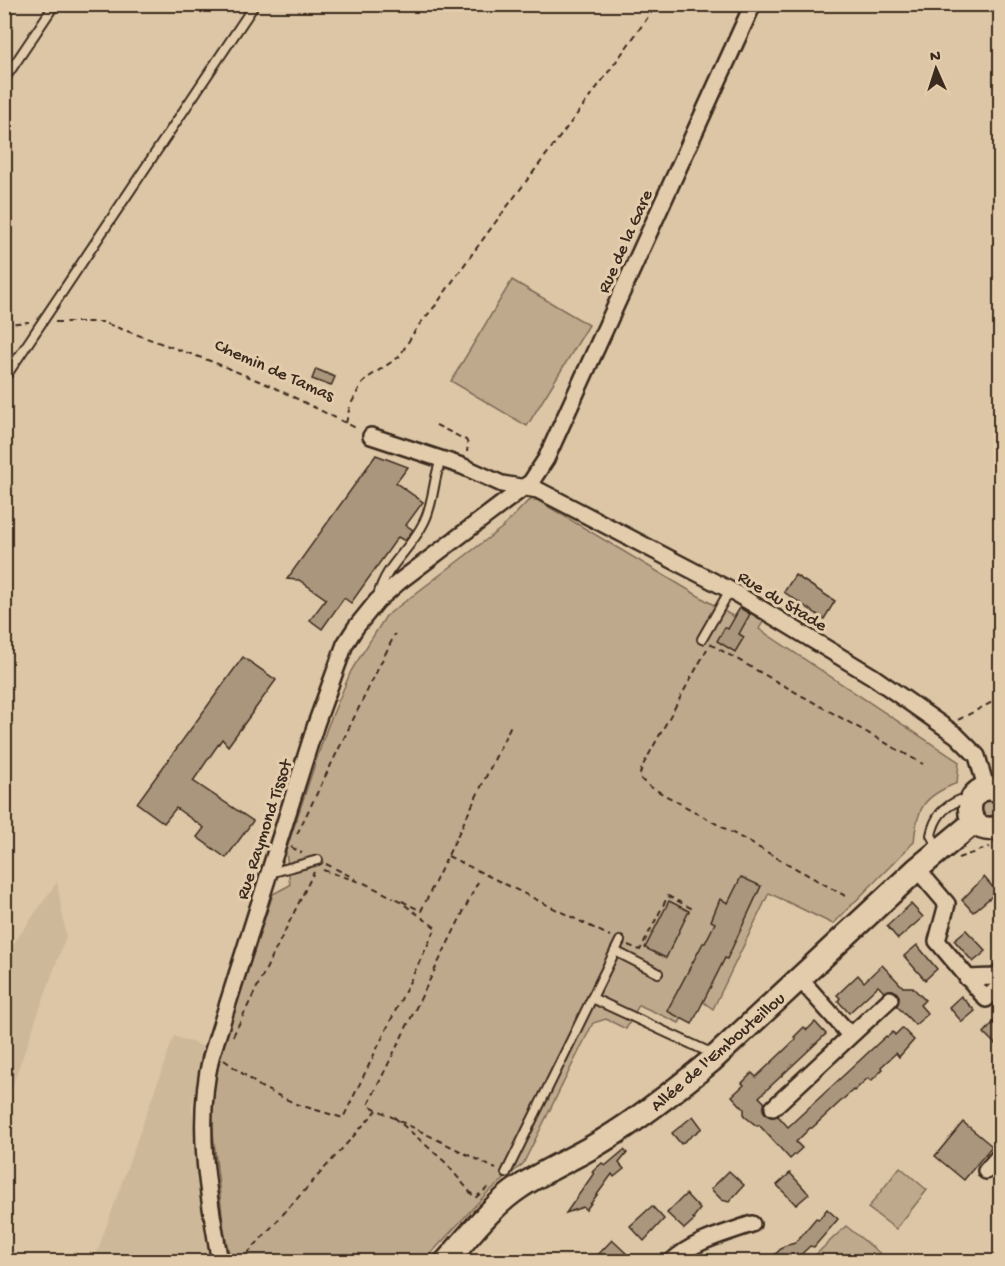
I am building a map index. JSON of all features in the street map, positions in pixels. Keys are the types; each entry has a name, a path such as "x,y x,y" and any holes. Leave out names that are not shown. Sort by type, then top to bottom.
{"street":[{"name":"Rue de la Gare","path":"522,487 531,482 546,459 753,4"},
{"path":"371,436 462,466 502,484 522,487"},
{"name":"Rue du Stade","path":"522,487 538,490 730,590 872,676 946,728 977,756 984,780 981,802"},
{"name":"Rue Raymond Tissot","path":"220,1262 203,1133 202,1106 205,1079 330,682 345,644 377,601 400,581 506,502 522,487"},
{"path":"981,802 982,828 1000,827"},
{"name":"Allée de l'Embouteillou","path":"446,1262 498,1204 520,1187 604,1140 642,1115 717,1055 939,850 981,802"},
{"path":"917,868 946,904 937,941 986,999 1000,986"},
{"path":"967,978 994,977 1000,973"},
{"path":"800,979 850,1035"},
{"path":"773,1108 890,999"},
{"path":"986,1171 1000,1155"},
{"path":"671,1262 683,1250 752,1224"}],"lane":[{"path":"4,80 55,4"},
{"path":"4,379 255,4"},
{"path":"377,601 386,573 424,523 441,460"},
{"path":"702,639 730,590"},
{"path":"270,873 318,860"},
{"path":"506,1173 620,941"},
{"path":"615,951 658,973"},
{"path":"592,998 717,1055"}],"path":[{"path":"346,423 350,406 361,385 399,357 418,326 436,305 545,154 575,118 657,4"},
{"name":"Chemin de Tamas","path":"4,324 43,321 102,322 213,362 271,386 371,436"},
{"path":"436,425 466,440 468,450 462,466"},
{"path":"296,836 395,634"},
{"path":"702,639 923,764"},
{"path":"710,644 642,767 639,777 647,785 847,897"},
{"path":"946,728 1000,699"},
{"path":"291,847 421,911 511,725"},
{"path":"448,855 640,950 668,896 693,909"},
{"path":"233,1037 315,868 363,883"},
{"path":"394,1118 445,1162 475,1198 506,1173 368,1105 478,882"},
{"path":"222,1058 261,1087 296,1104 343,1118 436,928 394,897"},
{"path":"240,1262 378,1110"}],"shaded area":[{"path":"512,280 589,325 527,426 451,381"},
{"path":"537,500 734,617 740,608 764,620 759,629 959,762 957,783 937,793 924,804 917,820 914,842 833,924 769,893 713,1009 703,1002 679,1023 639,1005 626,1029 606,1019 593,1023 523,1164 486,1194 424,1261 231,1261 224,1232 210,1105 220,1055 273,894 290,885 286,851 327,728 351,671 386,616 503,527 528,501"},
{"path":"997,800 1000,802 999,815 983,816 981,803"},
{"path":"57,882 66,936 5,1106 5,956"},
{"path":"174,1036 205,1047 192,1105 202,1220 211,1261 94,1261"},
{"path":"900,1167 927,1190 896,1229 868,1208"},
{"path":"846,1226 887,1259 889,1261 809,1261"},
{"path":"5,1247 31,1261 5,1261"}],"building":[{"path":"316,369 335,377 331,386 312,379"},
{"path":"376,455 408,467 396,483 423,502 406,525 413,530 405,541 398,537 351,603 344,598 322,629 310,620 326,599 299,580 287,579"},
{"path":"795,575 835,601 824,619 784,592"},
{"path":"740,608 750,614 739,634 744,637 735,652 717,641 725,627 728,629"},
{"path":"243,657 276,680 228,746 222,739 193,781 253,821 226,858 197,837 204,828 176,808 164,823 137,803"},
{"path":"741,877 761,886 727,959 725,958 692,1024 667,1011 715,923 711,921 720,899 728,903"},
{"path":"984,877 997,892 973,912 962,900"},
{"path":"669,901 689,911 666,958 645,948"},
{"path":"911,904 923,917 898,939 887,926"},
{"path":"966,930 986,951 973,962 954,940"},
{"path":"917,945 937,969 925,980 904,956"},
{"path":"882,965 903,987 912,987 925,1000 920,1005 928,1014 915,1025 897,1006 899,996 893,990 884,992 878,986 849,1013 838,1001 840,998 837,995 858,975 864,982"},
{"path":"961,996 975,1011 962,1022 949,1007"},
{"path":"1000,1015 1000,1049 984,1033"},
{"path":"815,1022 826,1034 759,1097 765,1103 763,1110 766,1115 778,1116 788,1127 886,1036 893,1032 895,1035 902,1028 914,1040 899,1057 896,1053 881,1067 883,1069 871,1081 868,1078 810,1128 796,1142 802,1148 790,1159 759,1125 757,1126 744,1116 744,1109 732,1096 744,1085 742,1083 752,1073 756,1077 796,1039 794,1037 804,1027 807,1030"},
{"path":"693,1116 702,1128 681,1144 672,1133"},
{"path":"963,1122 992,1146 964,1180 935,1156"},
{"path":"624,1150 627,1153 619,1163 624,1169 614,1177 612,1174 586,1210 583,1207 566,1213 594,1173 592,1172 602,1163 605,1166"},
{"path":"729,1171 744,1185 729,1202 722,1200 711,1189"},
{"path":"790,1173 809,1194 796,1205 777,1185"},
{"path":"686,1194 700,1209 693,1218 695,1219 684,1229 667,1213"},
{"path":"652,1206 664,1219 644,1241 630,1226"},
{"path":"827,1209 838,1219 814,1247 810,1246 793,1262 767,1262 784,1246 795,1243 816,1218 819,1219"},
{"path":"612,1240 626,1253 618,1262 591,1262"}]}
